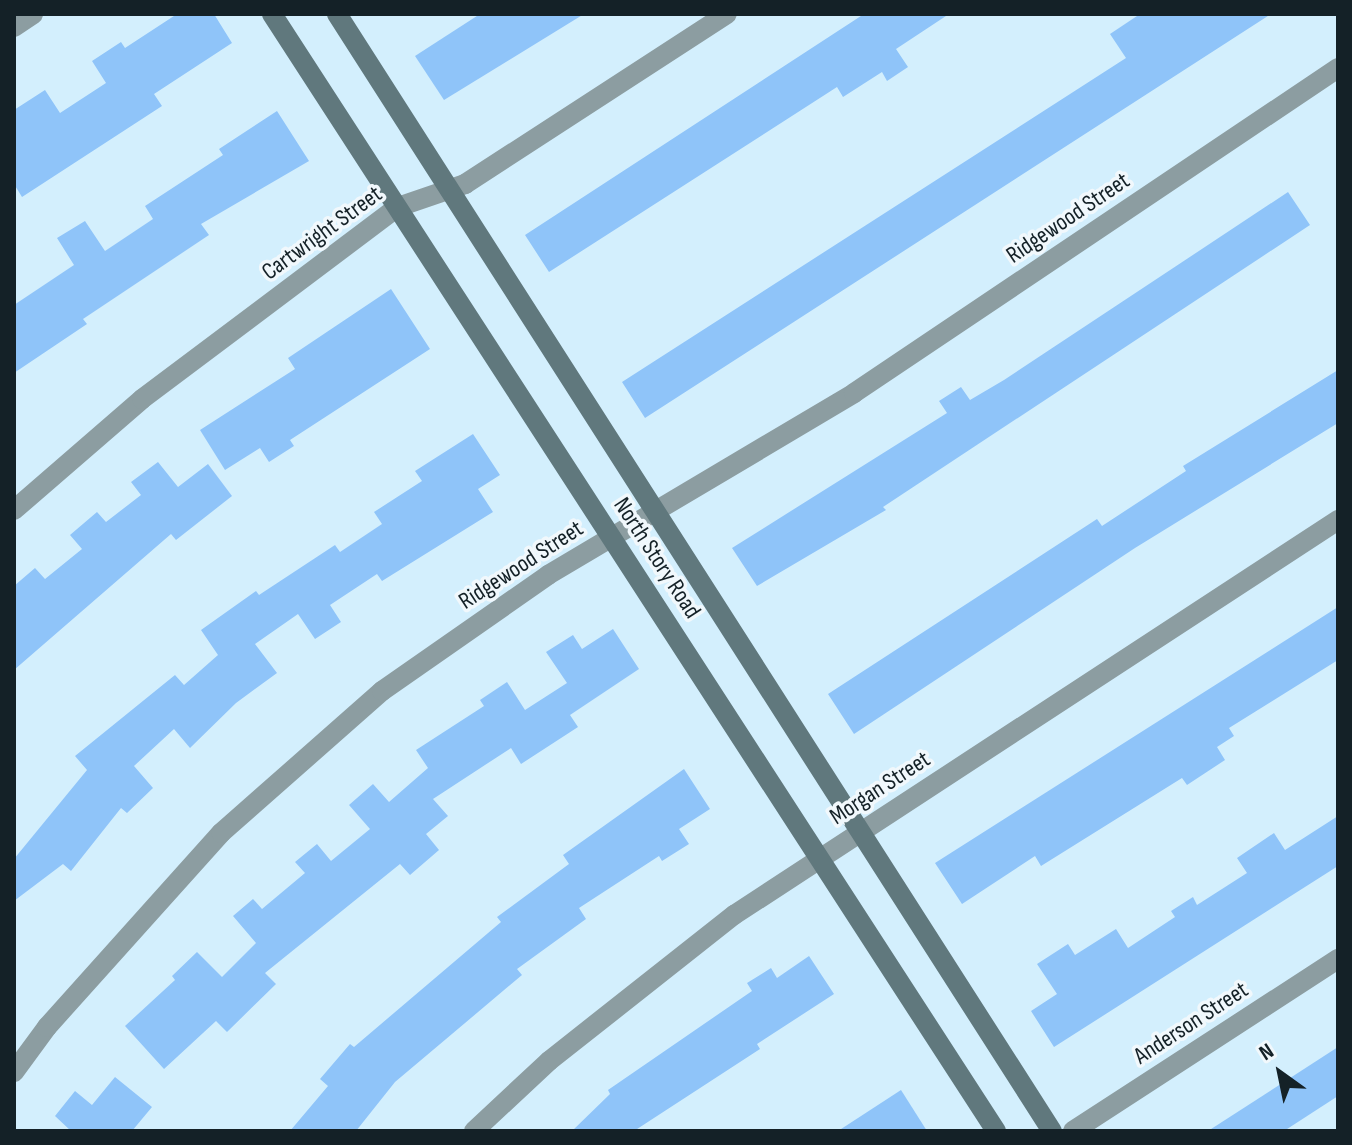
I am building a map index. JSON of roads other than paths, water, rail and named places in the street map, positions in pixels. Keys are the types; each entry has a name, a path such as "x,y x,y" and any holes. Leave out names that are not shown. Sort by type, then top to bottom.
{"main road":[{"name":"North Story Road","path":"272,14 996,1131"},
{"name":"North Story Road","path":"337,14 655,510 858,834 1052,1131"}],"street":[{"path":"14,27 33,14"},
{"name":"Cartwright Street","path":"14,510 142,399 398,207 451,189 727,14"},
{"name":"Ridgewood Street","path":"14,1072 47,1027 221,833 382,691 548,575 854,393 1338,68"},
{"name":"Morgan Street","path":"474,1131 549,1061 721,924 1338,520"},
{"name":"Anderson Street","path":"1073,1131 1338,959"}]}
